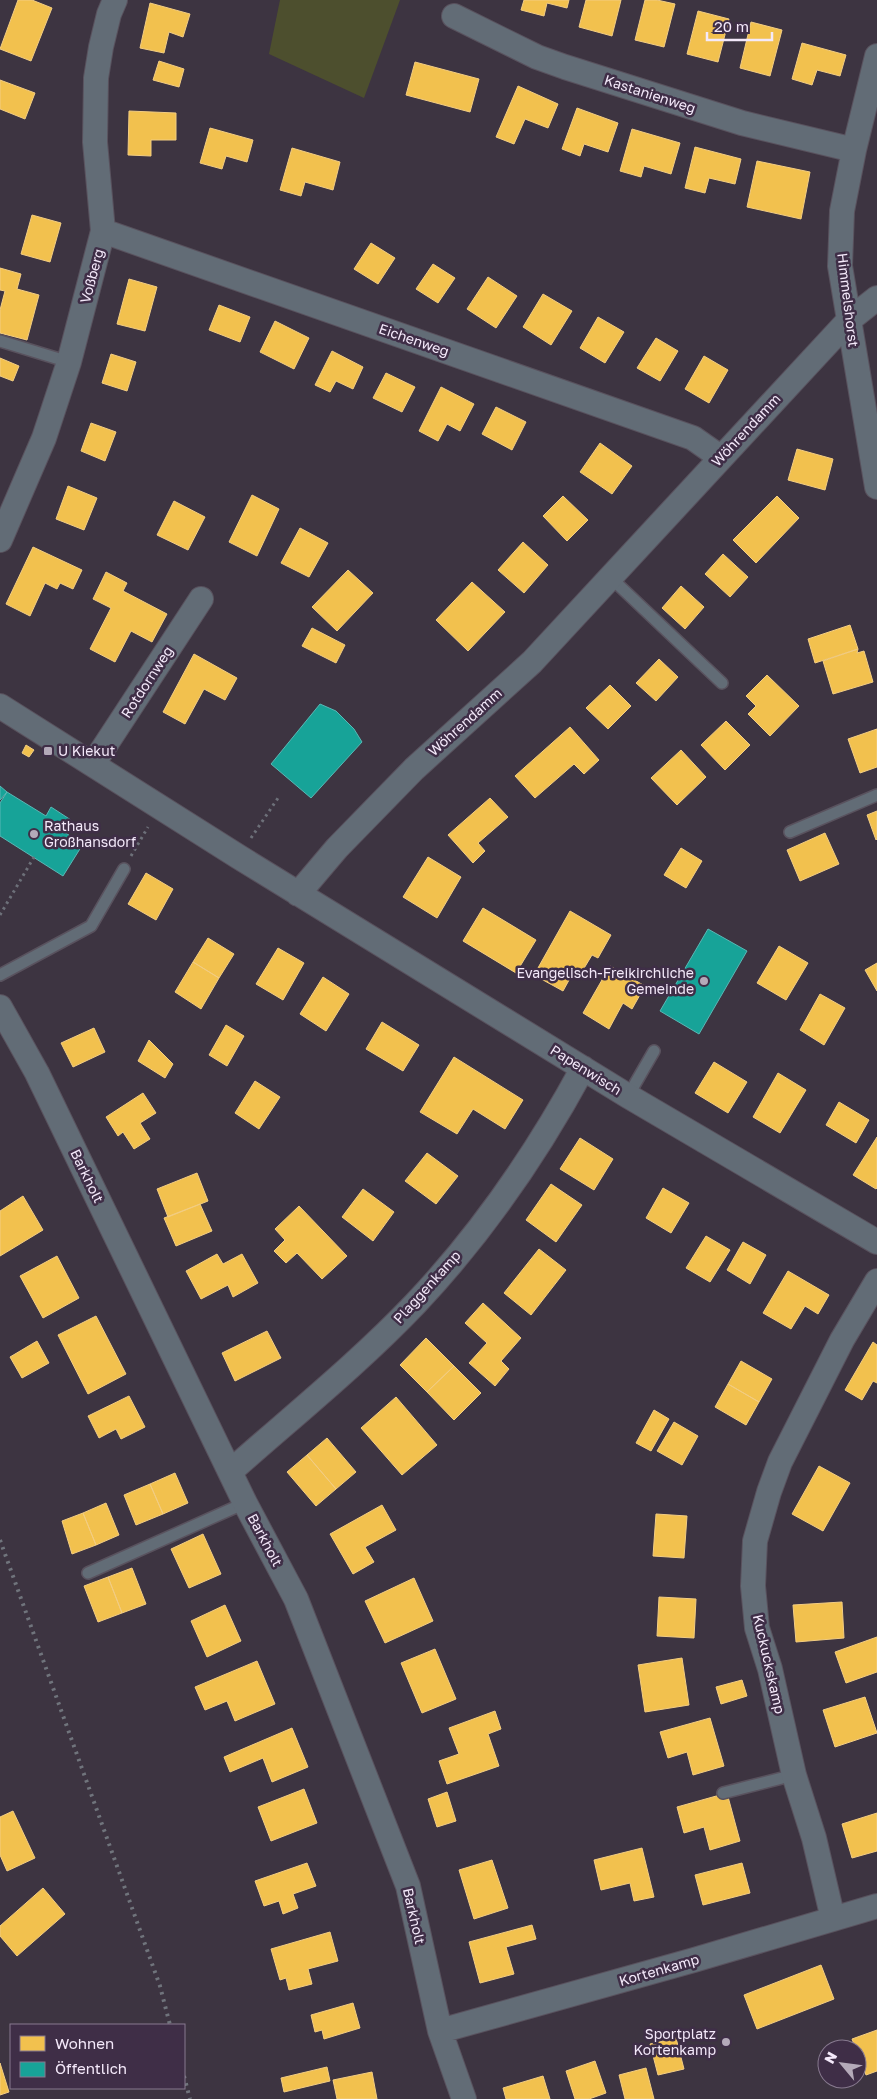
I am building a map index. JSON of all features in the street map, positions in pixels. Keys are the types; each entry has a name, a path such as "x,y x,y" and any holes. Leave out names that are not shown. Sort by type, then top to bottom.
{"street":[{"name":"Voßberg","path":"0,540 44,438 69,362 103,231 95,142 96,78 109,14 115,0"},
{"name":"Kastanienweg","path":"454,16 537,57 574,70 742,123 854,150"},
{"name":"Himmelshorst","path":"877,56 854,150 842,211 840,266 877,486"},
{"name":"Eichenweg","path":"103,231 693,438 720,457"},
{"name":"Wöhrendamm","path":"298,894 337,848 414,769 532,662 849,320 877,298"},
{"name":"Rotdornweg","path":"93,764 201,599"},
{"path":"0,706 298,894"},
{"name":"Papenwisch","path":"298,894 628,1096 877,1242"},
{"name":"Barkholt","path":"0,1007 37,1073 246,1503 296,1599 408,1886 440,2031 464,2099"},
{"name":"Plaggenkamp","path":"231,1471 355,1362 416,1303 492,1212 533,1154 582,1068"},
{"name":"Kuckuckskamp","path":"833,1918 814,1838 794,1775 770,1669 757,1628 753,1586 755,1541 780,1462 842,1340 877,1281"},
{"name":"Kortenkamp","path":"440,2031 694,1960 877,1906"}],"lane":[{"path":"0,341 69,362"},
{"path":"610,577 722,683"},
{"path":"790,832 877,795"},
{"path":"0,975 91,926 124,869"},
{"path":"628,1096 654,1051"},
{"path":"88,1573 246,1503"},
{"path":"723,1793 794,1775"}],"path":[{"path":"238,857 278,798"},
{"path":"124,869 160,807"},
{"path":"0,915 34,857"}],"green space":[{"path":"280,0 400,0 364,98 269,54"}],"building: Wohnen":[{"path":"18,0 32,0 52,8 31,61 0,49"},
{"path":"524,0 569,0 567,8 547,3 544,16 521,10"},
{"path":"586,0 621,0 612,36 579,27"},
{"path":"645,0 657,0 675,4 664,47 635,40"},
{"path":"150,3 190,14 183,37 169,32 164,53 140,48"},
{"path":"698,11 729,19 718,62 687,54"},
{"path":"751,22 782,30 770,76 740,68"},
{"path":"802,43 846,55 840,76 817,70 812,85 792,79"},
{"path":"159,61 184,69 179,87 153,80"},
{"path":"415,62 479,79 470,112 406,95"},
{"path":"0,80 35,93 25,119 0,109"},
{"path":"518,86 558,104 548,128 525,119 514,144 496,137"},
{"path":"577,108 618,123 608,152 584,144 580,156 562,149"},
{"path":"129,111 176,113 176,140 151,140 151,156 128,155"},
{"path":"210,128 253,140 247,162 226,156 222,169 200,163"},
{"path":"632,129 680,143 671,174 644,166 641,177 620,171"},
{"path":"695,147 741,159 735,184 709,178 705,193 685,188"},
{"path":"292,148 340,162 333,190 305,182 301,196 280,190"},
{"path":"757,161 810,172 801,219 747,207"},
{"path":"32,215 61,223 50,262 21,254"},
{"path":"371,243 395,258 378,284 354,269"},
{"path":"433,264 455,278 438,303 416,289"},
{"path":"0,268 21,274 17,289 39,295 27,340 0,333 0,310 5,291 0,290"},
{"path":"488,277 517,296 496,328 467,309"},
{"path":"129,279 157,287 145,331 117,324"},
{"path":"543,294 572,311 551,345 523,327"},
{"path":"219,305 250,317 240,342 209,330"},
{"path":"598,317 624,332 605,363 580,348"},
{"path":"275,321 309,338 294,369 260,352"},
{"path":"656,338 678,351 660,381 637,368"},
{"path":"332,351 363,367 353,389 336,381 330,392 315,385"},
{"path":"111,354 136,362 127,391 102,383"},
{"path":"704,356 728,370 709,403 685,389"},
{"path":"0,358 19,366 13,381 0,376"},
{"path":"386,373 415,387 402,412 373,398"},
{"path":"441,387 474,404 460,431 447,424 438,441 419,431"},
{"path":"496,407 526,422 512,450 482,434"},
{"path":"91,423 116,432 105,461 81,451"},
{"path":"600,443 632,466 612,494 580,472"},
{"path":"797,449 833,459 825,490 788,480"},
{"path":"68,486 97,498 84,530 56,519"},
{"path":"252,495 279,509 257,556 229,542"},
{"path":"563,496 588,520 567,541 543,516"},
{"path":"777,496 799,518 756,563 733,540"},
{"path":"174,501 205,517 188,550 157,535"},
{"path":"300,528 328,543 309,577 281,563"},
{"path":"523,542 548,565 524,593 498,570"},
{"path":"33,547 82,570 73,589 60,583 57,589 45,583 30,616 6,604"},
{"path":"723,554 748,577 730,597 705,574"},
{"path":"348,570 373,593 337,631 312,607"},
{"path":"106,572 127,583 123,591 167,614 152,642 131,631 115,662 90,649 111,608 93,599"},
{"path":"472,582 505,612 468,651 436,620"},
{"path":"681,586 704,607 685,629 662,608"},
{"path":"850,625 858,649 815,663 808,639"},
{"path":"312,628 345,645 336,663 302,646"},
{"path":"858,649 857,653 864,651 873,682 833,694 823,661"},
{"path":"194,654 237,678 225,700 204,689 185,724 163,712"},
{"path":"659,659 678,677 656,701 636,683"},
{"path":"767,675 799,706 770,736 748,714 756,706 746,696"},
{"path":"610,685 631,706 608,729 586,708"},
{"path":"726,721 750,745 725,770 701,745"},
{"path":"570,727 599,760 584,774 574,764 535,798 515,776"},
{"path":"877,729 877,767 860,773 848,739"},
{"path":"26,745 34,750 29,757 22,753"},
{"path":"681,750 706,777 677,805 651,778"},
{"path":"490,798 508,817 478,843 485,851 473,863 448,835"},
{"path":"877,811 877,839 876,840 867,815"},
{"path":"825,833 839,864 800,881 787,850"},
{"path":"681,848 702,861 686,888 664,875"},
{"path":"428,857 461,877 437,918 403,897"},
{"path":"146,873 173,889 156,920 128,904"},
{"path":"483,908 536,940 516,973 463,941"},
{"path":"570,911 611,935 598,958 592,955 580,975 574,971 563,991 534,975"},
{"path":"208,938 234,954 219,978 193,962"},
{"path":"779,946 808,963 786,1000 757,983"},
{"path":"278,948 304,963 283,1000 256,984"},
{"path":"193,962 219,978 201,1009 175,992"},
{"path":"877,963 877,991 865,970"},
{"path":"610,966 645,986 632,1009 623,1003 609,1029 583,1013"},
{"path":"323,977 349,994 326,1031 300,1014"},
{"path":"820,994 845,1008 824,1045 800,1030"},
{"path":"382,1022 419,1045 403,1071 366,1049"},
{"path":"226,1025 244,1036 227,1066 209,1055"},
{"path":"94,1028 105,1052 73,1067 61,1043"},
{"path":"149,1040 173,1064 165,1078 138,1061"},
{"path":"454,1057 523,1100 505,1129 473,1109 457,1134 420,1112"},
{"path":"714,1062 747,1082 728,1113 695,1093"},
{"path":"778,1073 806,1090 780,1133 753,1117"},
{"path":"255,1081 280,1097 259,1129 235,1113"},
{"path":"143,1093 156,1113 140,1123 150,1139 134,1149 123,1132 118,1136 106,1117"},
{"path":"839,1102 869,1120 856,1143 826,1125"},
{"path":"877,1137 877,1188 876,1189 853,1175"},
{"path":"580,1138 613,1159 594,1190 560,1169"},
{"path":"427,1153 458,1176 436,1204 405,1181"},
{"path":"197,1173 208,1201 168,1217 157,1189"},
{"path":"551,1184 582,1205 556,1242 526,1220"},
{"path":"663,1188 689,1203 671,1233 646,1218"},
{"path":"363,1189 394,1212 373,1241 342,1217"},
{"path":"23,1196 43,1230 0,1256 0,1211"},
{"path":"200,1204 212,1231 176,1246 164,1218"},
{"path":"299,1206 347,1256 322,1279 297,1253 286,1263 274,1251 285,1240 275,1229"},
{"path":"706,1236 730,1250 710,1282 686,1268"},
{"path":"743,1242 766,1255 750,1284 727,1270"},
{"path":"539,1249 566,1270 531,1315 504,1293"},
{"path":"217,1254 223,1264 242,1254 258,1283 233,1297 228,1285 201,1299 186,1271"},
{"path":"57,1256 79,1298 43,1318 20,1276"},
{"path":"788,1271 829,1295 818,1314 805,1306 791,1329 763,1313"},
{"path":"483,1303 521,1338 501,1361 509,1369 495,1386 469,1363 487,1343 465,1323"},
{"path":"96,1316 126,1374 88,1394 58,1335"},
{"path":"267,1331 281,1358 235,1381 222,1353"},
{"path":"426,1338 454,1366 427,1392 400,1365"},
{"path":"37,1341 49,1363 22,1378 10,1357"},
{"path":"873,1342 877,1345 877,1383 873,1381 862,1400 845,1390"},
{"path":"741,1361 772,1379 759,1402 728,1384"},
{"path":"454,1366 481,1393 454,1420 427,1392"},
{"path":"728,1384 759,1402 746,1425 715,1407"},
{"path":"129,1396 145,1427 121,1439 116,1429 99,1438 88,1416"},
{"path":"396,1397 437,1445 402,1475 361,1428"},
{"path":"654,1410 669,1419 651,1451 636,1443"},
{"path":"674,1422 698,1436 682,1465 657,1451"},
{"path":"327,1438 356,1472 336,1489 307,1455"},
{"path":"307,1455 336,1489 316,1506 287,1472"},
{"path":"819,1466 850,1483 823,1531 792,1514"},
{"path":"175,1473 188,1503 163,1514 150,1484"},
{"path":"150,1484 163,1514 136,1525 124,1495"},
{"path":"106,1503 119,1535 96,1545 83,1513"},
{"path":"382,1505 396,1530 365,1547 374,1562 353,1574 330,1534"},
{"path":"83,1513 96,1545 72,1554 62,1521"},
{"path":"656,1514 687,1516 684,1558 653,1556"},
{"path":"203,1534 221,1574 189,1588 171,1549"},
{"path":"132,1568 146,1604 122,1613 108,1577"},
{"path":"108,1577 122,1613 98,1622 84,1586"},
{"path":"414,1578 433,1621 385,1643 365,1601"},
{"path":"659,1597 696,1599 694,1638 657,1636"},
{"path":"842,1602 844,1638 796,1642 793,1605"},
{"path":"225,1605 241,1641 207,1657 191,1621"},
{"path":"877,1637 877,1672 846,1683 835,1652"},
{"path":"435,1649 456,1699 422,1713 401,1663"},
{"path":"682,1658 689,1705 645,1712 638,1665"},
{"path":"257,1661 275,1704 235,1721 227,1701 205,1710 195,1687"},
{"path":"742,1680 747,1696 721,1704 716,1687"},
{"path":"865,1697 877,1733 835,1747 823,1710"},
{"path":"495,1711 501,1729 488,1734 499,1766 447,1784 439,1761 459,1754 449,1728"},
{"path":"710,1718 724,1766 693,1775 687,1752 668,1758 660,1732"},
{"path":"292,1728 308,1767 272,1782 263,1758 230,1772 224,1757"},
{"path":"304,1789 317,1823 271,1841 258,1807"},
{"path":"447,1792 456,1821 437,1827 428,1799"},
{"path":"727,1793 740,1841 710,1850 704,1827 684,1833 677,1807"},
{"path":"13,1811 35,1858 7,1871 0,1855 0,1817"},
{"path":"877,1813 877,1851 852,1858 842,1824"},
{"path":"642,1848 654,1897 634,1901 630,1883 601,1890 594,1860"},
{"path":"492,1860 508,1908 474,1919 459,1870"},
{"path":"307,1863 316,1886 293,1894 298,1908 283,1914 279,1901 264,1906 255,1881"},
{"path":"742,1863 750,1893 703,1905 695,1875"},
{"path":"43,1888 65,1914 17,1956 0,1936 0,1926"},
{"path":"532,1925 536,1939 506,1947 514,1974 480,1983 469,1942"},
{"path":"330,1932 338,1961 308,1969 312,1984 289,1990 286,1978 280,1980 271,1949"},
{"path":"821,1965 834,1999 757,2029 744,1995"},
{"path":"353,2003 360,2028 324,2039 322,2030 315,2032 311,2015"},
{"path":"877,2030 877,2071 867,2075 867,2039 852,2039"},
{"path":"676,2038 684,2069 658,2075 650,2044"},
{"path":"595,2061 606,2093 589,2099 575,2099 566,2071"},
{"path":"0,2063 9,2092 0,2095"},
{"path":"327,2067 330,2081 284,2092 281,2078"},
{"path":"646,2068 654,2099 625,2099 619,2075"},
{"path":"372,2072 377,2099 337,2099 333,2080"},
{"path":"543,2076 550,2099 506,2099 503,2088"}],"building: Öffentlich":[{"path":"320,704 336,711 354,729 362,742 311,798 271,764"},
{"path":"0,786 7,792 0,800"},
{"name":"Rathaus Großhansdorf","path":"7,792 46,816 51,807 71,820 64,832 83,844 63,876 0,836 0,803"},
{"name":"Evangelisch-Freikirchliche Gemeinde","path":"708,929 747,951 699,1034 660,1011"}],"railway":[{"path":"0,1540 160,1986 170,2024"},
{"path":"185,2080 190,2099"}],"place":[{"name":"U Kiekut","path":"48,751"},
{"name":"Rathaus Großhansdorf","path":"34,834"},
{"name":"Evangelisch-Freikirchliche Gemeinde","path":"704,981"},
{"name":"Sportplatz Kortenkamp","path":"726,2042"}]}
